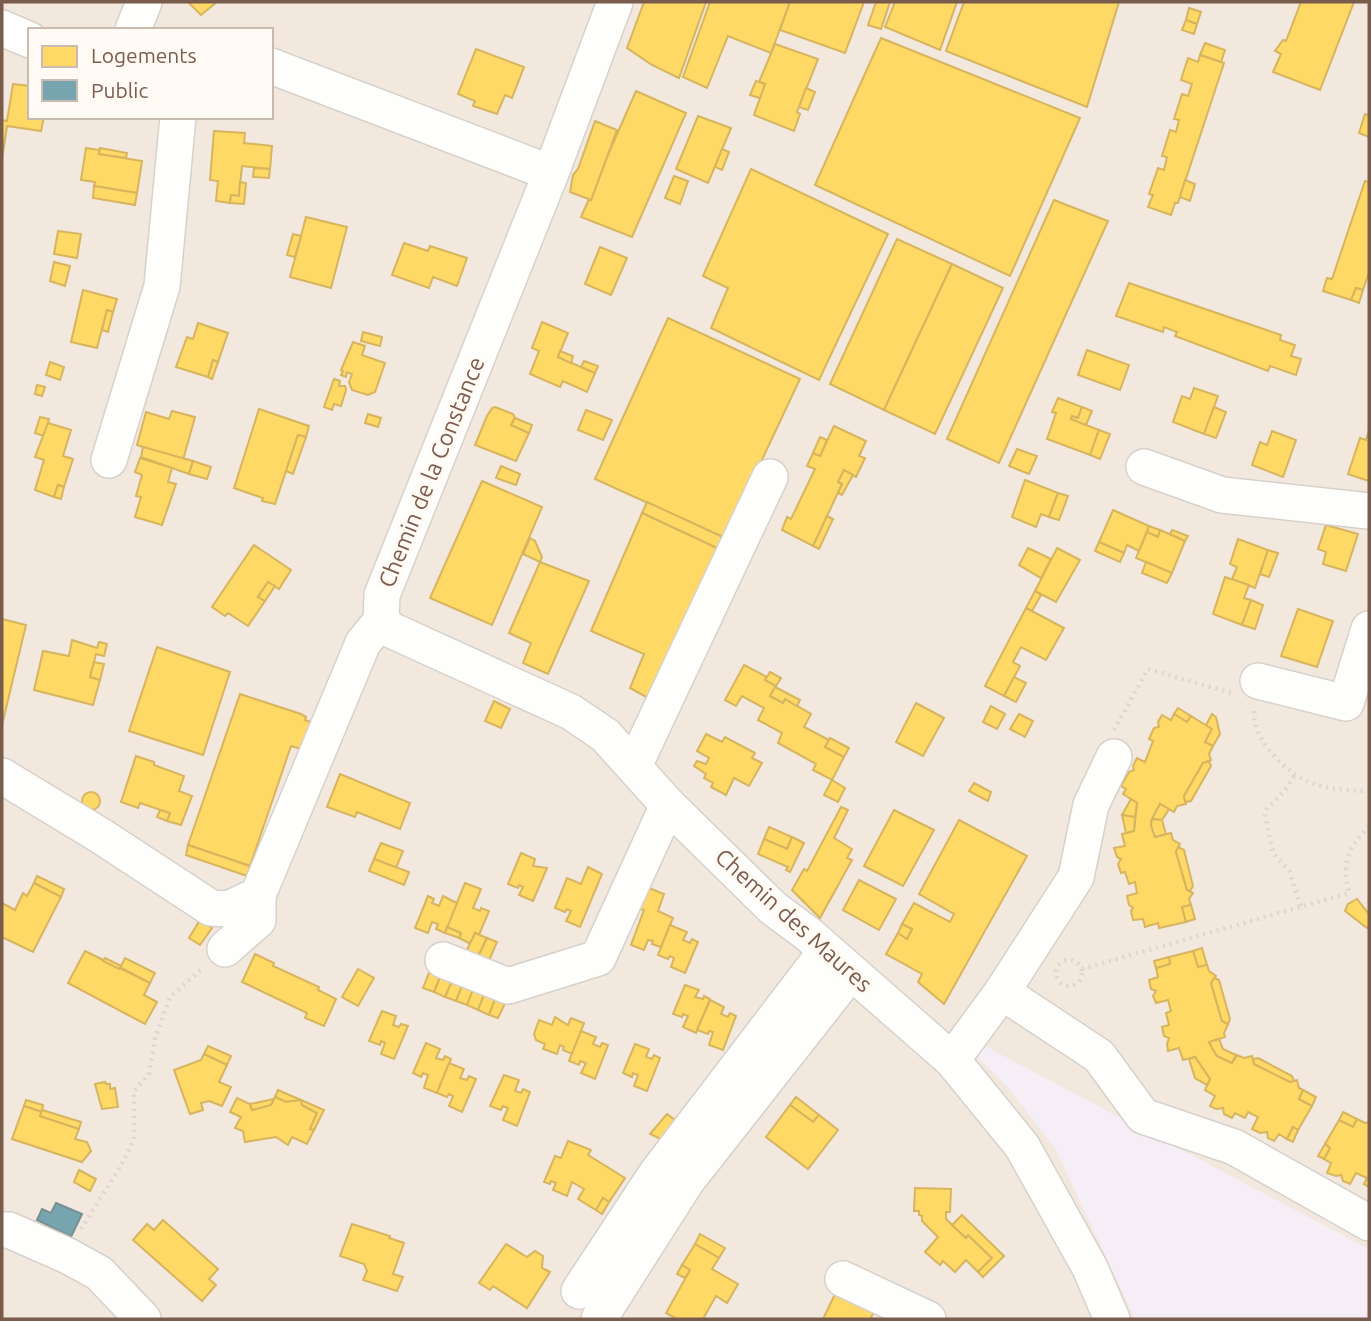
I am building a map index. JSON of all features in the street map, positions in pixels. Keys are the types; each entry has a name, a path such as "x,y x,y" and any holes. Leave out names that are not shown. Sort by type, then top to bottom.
{"street":[{"path":"135,28 144,2"},
{"name":"Chemin de la Constance","path":"225,949 258,920 258,894 363,643 381,621 382,595 551,173 615,2"},
{"path":"2,28 28,39"},
{"path":"273,67 551,173"},
{"path":"110,460 162,286 178,119"},
{"path":"1144,467 1222,495 1369,511"},
{"path":"634,766 770,477"},
{"name":"Chemin des Maures","path":"381,621 391,630 571,712 605,735 668,805 773,908 808,934 952,1060 1022,1146 1090,1268 1112,1319"},
{"path":"1249,694 1346,703 1369,629"},
{"path":"952,1060 1002,992 1076,877 1091,805 1114,757"},
{"path":"2,776 211,908 228,909 258,894"},
{"path":"443,960 508,986 598,958 668,805"},
{"path":"579,1291 656,1174 838,961"},
{"path":"599,1319 686,1182 838,961"},
{"path":"1002,992 1098,1056 1143,1116 1234,1147 1369,1223"},
{"path":"2,1230 9,1230 68,1256 99,1273 144,1319"},
{"path":"843,1279 928,1319"}],"path":[{"path":"1114,757 1110,738 1148,669 1249,694 1254,723 1260,738 1294,776 1311,784 1335,789 1369,791"},
{"path":"1294,776 1283,793 1267,808 1265,815 1273,853 1289,871 1301,906"},
{"path":"1082,969 1349,893 1345,872 1348,854 1369,826"},
{"path":"68,1256 134,1140 134,1091 149,1073 155,1038 170,997 225,949"},
{"path":"1065,959 1075,961 1082,969 1081,979 1072,986 1063,985 1056,977 1057,967 1065,959"}],"shaded area":[{"path":"2,2 1369,2 1369,1319 2,1319"},
{"path":"985,1046 1369,1249 1369,1319 1135,1319 1055,1148 1007,1086 976,1056"}],"building: Logements":[{"path":"188,2 217,2 201,15"},
{"path":"644,2 706,2 679,78 652,65 627,48"},
{"path":"710,2 790,2 771,53 728,36 707,88 683,77"},
{"path":"790,2 864,2 845,53 780,30"},
{"path":"876,2 890,2 881,29 868,25"},
{"path":"895,2 957,2 940,50 885,27"},
{"path":"964,2 1119,2 1087,107 946,51"},
{"path":"1301,2 1354,2 1320,90 1273,72 1281,54 1275,51 1283,40 1286,41"},
{"path":"1189,8 1201,12 1197,24 1186,20"},
{"path":"1186,20 1197,24 1194,34 1182,30"},
{"path":"881,38 1080,118 1010,276 815,185"},
{"path":"1205,43 1225,50 1221,62 1200,55"},
{"path":"775,44 818,59 797,112 800,114 794,131 754,115 765,84 759,82"},
{"path":"476,49 524,67 512,98 505,95 497,114 473,106 475,101 458,94"},
{"path":"1200,55 1224,63 1178,203 1175,203 1171,215 1148,207 1153,195 1149,194 1158,168 1164,170 1167,157 1162,156 1170,130 1176,132 1179,120 1174,119 1182,94 1188,96 1192,84 1181,80 1188,58 1198,62"},
{"path":"756,81 765,84 760,98 750,95"},
{"path":"13,84 28,86 28,119 44,119 41,131 7,126 2,159 2,120 7,121"},
{"path":"806,88 815,92 808,110 799,107"},
{"path":"636,91 686,113 632,237 581,217 589,199 591,200"},
{"path":"1365,114 1369,115 1369,137 1359,133"},
{"path":"698,116 731,128 708,183 676,169"},
{"path":"595,121 617,130 591,200 570,192 573,175 578,169"},
{"path":"214,131 245,133 244,143 272,146 270,169 242,166 239,196 231,195 230,203 216,201 218,181 210,180"},
{"path":"86,148 100,150 99,154 142,161 137,193 94,186 95,182 81,180"},
{"path":"100,148 127,153 126,158 99,154"},
{"path":"722,149 729,152 722,170 715,167"},
{"path":"254,168 270,169 269,178 253,177"},
{"path":"751,169 888,234 819,380 711,328 728,288 703,276"},
{"path":"674,176 688,181 680,204 665,198"},
{"path":"1185,180 1195,184 1190,201 1180,197"},
{"path":"1365,181 1369,182 1369,272 1363,290 1356,288 1351,300 1323,291 1327,278 1332,279"},
{"path":"240,182 246,183 244,204 230,203 231,195 239,196"},
{"path":"94,186 137,193 135,205 93,198"},
{"path":"1054,200 1108,221 999,463 947,439"},
{"path":"306,217 347,227 331,288 290,277"},
{"path":"58,231 81,234 77,258 54,254"},
{"path":"293,234 301,236 295,257 287,255"},
{"path":"897,239 952,264 884,410 830,384"},
{"path":"404,243 428,251 430,246 467,258 457,286 433,277 429,288 392,275"},
{"path":"600,247 627,258 611,295 585,284"},
{"path":"54,262 70,266 65,286 50,281"},
{"path":"952,264 1003,288 935,434 884,410"},
{"path":"1129,283 1281,335 1280,340 1295,345 1291,356 1301,359 1296,375 1270,366 1268,371 1175,336 1177,332 1164,327 1163,332 1116,316"},
{"path":"1356,288 1363,290 1359,303 1351,300"},
{"path":"83,290 117,299 113,312 107,310 97,348 71,342"},
{"path":"107,310 113,312 108,332 102,330"},
{"path":"668,318 800,379 725,538 595,479"},
{"path":"542,322 568,333 558,357 595,373 587,392 563,381 560,387 530,374 539,351 532,348"},
{"path":"198,323 228,333 218,362 213,360 208,377 176,367 187,337 193,339"},
{"path":"363,332 382,337 380,346 361,341"},
{"path":"353,342 365,346 362,355 385,363 375,392 368,395 352,390 349,382 352,374 347,372 346,377 341,375"},
{"path":"1087,350 1129,365 1120,390 1078,375"},
{"path":"560,351 573,356 571,363 558,357"},
{"path":"213,360 218,362 212,379 208,377"},
{"path":"584,361 598,366 595,373 581,367"},
{"path":"50,362 64,367 60,380 46,375"},
{"path":"334,379 340,381 339,386 345,386 346,390 341,406 334,404 332,410 324,407"},
{"path":"37,385 45,387 42,396 35,394"},
{"path":"1194,388 1218,396 1204,434 1173,422 1182,396 1190,399"},
{"path":"1058,398 1082,407 1078,418 1072,416 1071,419 1099,430 1090,455 1047,439 1056,413 1052,412"},
{"path":"495,407 513,414 515,418 511,425 529,433 516,461 475,445 487,416"},
{"path":"1082,407 1092,411 1086,425 1071,419 1072,416 1078,418"},
{"path":"1214,407 1226,412 1216,438 1204,434"},
{"path":"259,409 309,426 306,437 298,435 275,504 234,488"},
{"path":"586,410 612,420 603,440 578,430"},
{"path":"172,411 195,417 183,460 137,445 146,412 169,419"},
{"path":"368,414 381,418 378,427 365,423"},
{"path":"40,417 49,419 44,436 35,433"},
{"path":"515,418 532,425 529,433 511,425"},
{"path":"48,423 71,430 63,456 73,459 64,487 58,485 54,497 35,490 44,460 35,457"},
{"path":"834,426 866,441 859,456 865,458 856,477 844,470 838,482 842,484 813,546 782,530 787,517 791,519 815,469 807,466 813,453 820,456"},
{"path":"1099,430 1110,434 1100,459 1090,455"},
{"path":"1369,430 1369,481 1348,474 1360,438 1366,440"},
{"path":"1272,431 1296,440 1283,477 1252,465 1260,442 1267,445"},
{"path":"298,435 306,437 293,474 286,471"},
{"path":"820,437 827,440 820,456 813,453"},
{"path":"143,447 193,461 189,474 141,457"},
{"path":"1017,449 1037,456 1029,474 1009,466"},
{"path":"140,458 172,468 168,482 176,484 162,525 135,517 141,497 136,496 142,475 135,472"},
{"path":"193,461 211,467 207,479 189,474"},
{"path":"501,466 520,474 516,485 496,478"},
{"path":"844,470 853,475 842,495 838,493 842,484 838,482"},
{"path":"1025,480 1058,493 1049,517 1041,514 1036,527 1012,517"},
{"path":"482,481 542,507 492,625 430,598"},
{"path":"58,485 64,487 61,499 54,497"},
{"path":"1058,493 1068,496 1059,520 1049,517"},
{"path":"647,502 725,538 719,549 642,513"},
{"path":"1113,510 1149,526 1139,551 1127,545 1124,553 1099,542"},
{"path":"642,513 719,549 650,699 630,688 644,654 591,631"},
{"path":"827,516 833,519 819,549 813,546"},
{"path":"1326,525 1358,534 1346,571 1323,564 1326,552 1318,549"},
{"path":"1149,526 1160,530 1158,537 1147,532"},
{"path":"1160,530 1185,541 1172,573 1136,558 1147,532 1158,537"},
{"path":"1172,530 1188,536 1185,541 1170,534"},
{"path":"530,538 535,541 542,557 540,562 523,554"},
{"path":"1238,539 1268,550 1255,588 1232,579 1237,567 1230,564"},
{"path":"1099,542 1124,553 1120,562 1095,551"},
{"path":"254,545 291,570 279,589 268,582 258,597 265,601 248,626 228,613 225,616 212,607"},
{"path":"1028,548 1051,559 1041,578 1019,565"},
{"path":"1057,548 1080,560 1056,602 1035,591"},
{"path":"1268,550 1278,553 1269,577 1260,574"},
{"path":"540,562 589,581 548,674 523,663 531,643 509,633"},
{"path":"1146,562 1172,573 1167,583 1142,573"},
{"path":"1225,577 1249,585 1244,598 1251,600 1242,625 1213,614"},
{"path":"268,582 275,586 265,601 258,597"},
{"path":"1035,591 1041,595 1032,611 1026,608"},
{"path":"1251,600 1263,605 1255,629 1242,625"},
{"path":"1026,608 1064,628 1046,660 1021,647 1013,662 1020,666 1004,696 985,686"},
{"path":"1298,609 1333,621 1317,667 1281,656"},
{"path":"2,619 26,625 2,725"},
{"path":"72,640 97,648 99,642 107,644 104,656 96,654 90,677 100,680 93,705 34,690 43,651 69,656"},
{"path":"157,647 230,672 203,755 129,731"},
{"path":"94,662 104,664 100,680 90,677"},
{"path":"744,665 767,677 765,680 776,686 770,696 783,703 785,699 811,714 804,727 829,740 825,747 844,757 832,780 813,770 816,764 778,743 782,733 758,720 764,708 742,696 736,706 725,700"},
{"path":"770,672 781,678 776,686 765,680"},
{"path":"1014,677 1026,683 1016,702 1004,696"},
{"path":"775,687 800,700 797,706 785,699 783,703 770,696"},
{"path":"240,694 301,714 306,717 305,720 311,722 301,749 291,746 250,866 188,845"},
{"path":"494,701 510,709 501,728 485,721"},
{"path":"916,703 944,718 923,756 896,742"},
{"path":"991,706 1005,714 997,729 983,722"},
{"path":"1178,708 1191,716 1187,722 1174,714"},
{"path":"1019,714 1033,721 1025,737 1010,729"},
{"path":"1174,714 1187,722 1191,716 1212,729 1205,742 1213,746 1209,754 1211,760 1203,763 1184,796 1186,804 1177,806 1174,812 1160,804 1151,825 1155,837 1171,833 1173,840 1180,844 1176,852 1187,890 1193,893 1189,899 1191,905 1182,907 1186,922 1159,928 1158,923 1145,927 1143,919 1133,920 1133,908 1129,905 1127,896 1137,893 1135,882 1129,884 1125,872 1121,873 1118,864 1121,859 1117,857 1114,848 1125,846 1122,834 1134,831 1137,803 1123,794 1126,789 1121,786 1129,772 1134,770 1137,758 1145,762 1153,741 1149,739 1154,728 1159,727 1158,722 1162,715 1171,720"},
{"path":"1212,714 1216,717 1220,734 1213,746 1205,742 1212,729 1206,725"},
{"path":"706,734 722,742 725,737 755,753 752,758 762,763 749,786 734,778 726,795 711,787 713,783 704,778 706,774 694,766 697,761 706,764 709,758 697,751"},
{"path":"830,738 849,748 844,757 825,747"},
{"path":"136,756 184,776 179,791 192,796 181,825 167,821 170,813 140,803 138,808 121,802"},
{"path":"1209,761 1211,766 1191,801 1185,802 1184,796 1203,763"},
{"path":"340,774 410,803 400,829 357,812 355,817 327,807"},
{"path":"832,780 845,788 838,802 824,795"},
{"path":"974,783 991,792 988,801 969,791"},
{"path":"91,792 97,795 100,801 97,807 91,810 85,807 82,801 85,795"},
{"path":"1131,799 1137,803 1135,817 1122,815"},
{"path":"1160,804 1169,809 1162,820 1152,819"},
{"path":"841,807 848,810 834,838 852,849 847,858 852,860 820,918 792,890 804,869 807,871"},
{"path":"160,810 170,813 167,821 157,817"},
{"path":"894,810 934,830 903,886 864,866"},
{"path":"1122,815 1135,817 1134,831 1126,833"},
{"path":"1152,819 1162,820 1166,834 1155,837"},
{"path":"959,820 1027,856 944,1004 918,982 922,974 886,954 898,933 907,939 912,929 902,924 914,903 950,922 954,914 919,894"},
{"path":"769,827 792,837 787,849 764,839"},
{"path":"792,837 804,843 790,872 786,870 788,867 758,854 764,839 787,849"},
{"path":"381,843 403,851 396,868 374,859"},
{"path":"188,845 250,866 247,876 186,855"},
{"path":"1178,847 1184,850 1193,886 1190,891 1187,890 1176,852"},
{"path":"521,853 535,859 533,866 547,868 533,901 519,895 523,887 508,884"},
{"path":"374,859 409,872 404,885 369,871"},
{"path":"588,867 602,874 580,927 566,921 571,911 555,908 567,878 581,884"},
{"path":"37,876 64,889 61,897 34,883"},
{"path":"859,880 896,899 879,930 843,910"},
{"path":"34,883 61,897 33,952 2,937 2,903 15,910 23,893 27,896"},
{"path":"465,883 481,889 473,908 489,911 479,935 475,933 471,944 459,938 461,933 447,927"},
{"path":"649,888 664,894 658,911 673,918 661,947 648,940 644,950 631,945 644,910 640,909"},
{"path":"428,896 434,899 432,903 439,906 443,896 457,903 445,933 436,929 438,924 432,922 428,933 415,928"},
{"path":"1357,899 1369,914 1367,928 1345,911 1348,904"},
{"path":"1191,905 1195,919 1186,922 1182,907"},
{"path":"200,920 212,928 200,945 189,938"},
{"path":"902,924 912,929 907,939 898,933"},
{"path":"670,925 687,932 683,940 690,943 692,939 698,942 685,973 671,967 674,958 658,955"},
{"path":"447,927 461,933 459,938 445,933"},
{"path":"475,933 487,938 476,961 464,956"},
{"path":"487,938 497,942 487,965 476,961"},
{"path":"1202,948 1207,965 1198,967 1193,951"},
{"path":"85,951 150,983 144,995 157,1002 145,1024 68,983"},
{"path":"1193,951 1198,967 1207,965 1209,971 1216,976 1211,983 1222,1021 1228,1024 1225,1037 1209,1042 1217,1056 1232,1063 1237,1055 1244,1058 1252,1056 1254,1064 1290,1082 1297,1080 1299,1088 1303,1090 1299,1099 1312,1106 1298,1130 1293,1127 1287,1139 1279,1134 1274,1141 1268,1138 1267,1132 1260,1133 1252,1129 1258,1117 1248,1112 1245,1118 1235,1113 1232,1118 1224,1114 1223,1108 1210,1106 1215,1096 1205,1090 1210,1079 1195,1057 1183,1060 1179,1048 1168,1051 1169,1038 1164,1036 1162,1027 1169,1025 1166,1013 1171,1011 1168,1000 1156,1003 1153,996 1156,991 1151,989 1149,980 1158,977 1156,968 1170,964 1169,957"},
{"path":"255,954 274,963 273,966 319,987 318,990 336,999 324,1026 305,1018 307,1013 242,982"},
{"path":"1169,957 1170,964 1156,968 1154,961"},
{"path":"105,958 121,966 125,958 155,973 150,983 103,961"},
{"path":"433,963 444,968 434,992 423,988"},
{"path":"444,968 456,972 445,997 434,992"},
{"path":"358,969 374,978 358,1006 342,997"},
{"path":"456,972 466,976 456,1001 445,997"},
{"path":"466,976 477,980 467,1005 456,1001"},
{"path":"1214,978 1219,980 1230,1019 1228,1024 1222,1021 1211,983"},
{"path":"477,980 488,985 478,1010 467,1005"},
{"path":"488,985 499,989 489,1015 478,1010"},
{"path":"685,985 699,990 695,997 703,999 704,996 710,999 696,1033 683,1027 688,1016 673,1014"},
{"path":"499,989 510,993 498,1018 489,1015"},
{"path":"710,1000 724,1007 721,1014 728,1017 730,1013 736,1016 723,1050 709,1045 713,1032 709,1031 708,1034 697,1030"},
{"path":"382,1011 396,1016 393,1025 408,1026 394,1059 381,1054 385,1043 381,1041 380,1045 369,1041"},
{"path":"555,1017 568,1025 571,1018 584,1023 572,1054 563,1050 564,1047 560,1045 557,1054 543,1049 545,1044 536,1040 534,1034 539,1020 552,1025"},
{"path":"581,1031 596,1037 593,1044 600,1047 602,1043 608,1045 595,1079 581,1073 586,1063 580,1061 579,1065 569,1061"},
{"path":"1219,1039 1223,1049 1236,1055 1232,1063 1217,1056 1212,1048 1209,1042"},
{"path":"426,1043 440,1049 436,1058 443,1060 445,1056 451,1059 437,1093 424,1088 428,1075 423,1073 421,1077 413,1073"},
{"path":"635,1044 649,1049 646,1057 652,1059 654,1055 660,1058 647,1091 634,1086 638,1075 633,1073 632,1077 623,1073"},
{"path":"208,1046 231,1056 227,1065 204,1054"},
{"path":"204,1054 227,1065 219,1082 231,1087 222,1106 209,1101 201,1103 203,1110 190,1114 174,1070 201,1060"},
{"path":"1195,1057 1210,1079 1207,1085 1195,1078 1189,1059"},
{"path":"1258,1058 1292,1076 1294,1081 1290,1082 1254,1064 1253,1059"},
{"path":"449,1063 464,1069 460,1078 467,1080 469,1076 476,1079 462,1112 449,1106 453,1096 437,1093"},
{"path":"504,1075 519,1080 515,1091 521,1093 523,1089 530,1092 517,1126 503,1120 508,1108 503,1106 501,1110 490,1106"},
{"path":"95,1084 110,1084 110,1089 115,1088 118,1107 102,1109"},
{"path":"278,1090 301,1100 286,1102 275,1097"},
{"path":"1303,1090 1316,1097 1312,1106 1299,1099"},
{"path":"275,1097 286,1102 301,1100 302,1105 317,1113 310,1129 314,1130 307,1144 292,1137 288,1145 276,1137 245,1142 243,1131 235,1128 241,1117 230,1112 237,1098 250,1104 252,1110 271,1105"},
{"path":"796,1097 819,1115 813,1122 790,1105"},
{"path":"274,1099 271,1105 252,1110 250,1104"},
{"path":"26,1100 43,1105 42,1112 24,1106"},
{"path":"301,1100 324,1110 314,1130 310,1129 317,1113 302,1105"},
{"path":"790,1105 813,1122 819,1115 838,1130 808,1169 766,1137"},
{"path":"24,1106 42,1112 40,1116 79,1129 75,1139 87,1142 91,1151 82,1162 12,1139"},
{"path":"42,1110 81,1122 79,1129 40,1116"},
{"path":"1343,1112 1357,1119 1353,1127 1339,1120"},
{"path":"667,1114 678,1122 663,1140 650,1134"},
{"path":"1357,1119 1369,1122 1369,1187 1364,1184 1367,1178 1356,1173 1350,1184 1343,1181 1341,1175 1327,1173 1331,1163 1324,1159 1330,1148 1325,1144 1339,1120 1353,1127"},
{"path":"1293,1127 1298,1130 1293,1142 1287,1139"},
{"path":"568,1141 591,1150 588,1155 625,1178 609,1202 603,1198 596,1210 578,1199 584,1189 572,1182 567,1196 553,1190 556,1183 544,1182 555,1156 561,1158"},
{"path":"1325,1144 1330,1148 1324,1159 1318,1156"},
{"path":"79,1170 96,1179 90,1191 74,1182"},
{"path":"915,1188 951,1189 950,1212 946,1212 946,1219 992,1258 978,1272 966,1260 955,1272 943,1261 940,1265 925,1252 938,1237 922,1221 919,1211 914,1211"},
{"path":"603,1198 609,1202 602,1214 596,1210"},
{"path":"962,1215 1004,1256 983,1277 978,1272 992,1258 968,1235 966,1238 952,1225"},
{"path":"163,1220 218,1269 209,1279 216,1285 202,1301 133,1240 147,1224 154,1230"},
{"path":"352,1224 404,1243 393,1274 403,1277 397,1291 363,1280 367,1271 364,1264 340,1256"},
{"path":"700,1234 725,1248 719,1258 695,1244"},
{"path":"506,1244 527,1257 535,1251 543,1256 542,1268 550,1272 527,1308 493,1286 490,1290 479,1283"},
{"path":"695,1244 719,1258 712,1269 738,1284 727,1303 716,1296 703,1319 677,1319 666,1313 690,1270 682,1265"},
{"path":"682,1265 690,1270 685,1278 677,1274"},
{"path":"838,1288 874,1312 870,1319 823,1319"}],"building: Public":[{"path":"56,1203 82,1214 71,1237 37,1220 42,1209 51,1213"}]}
